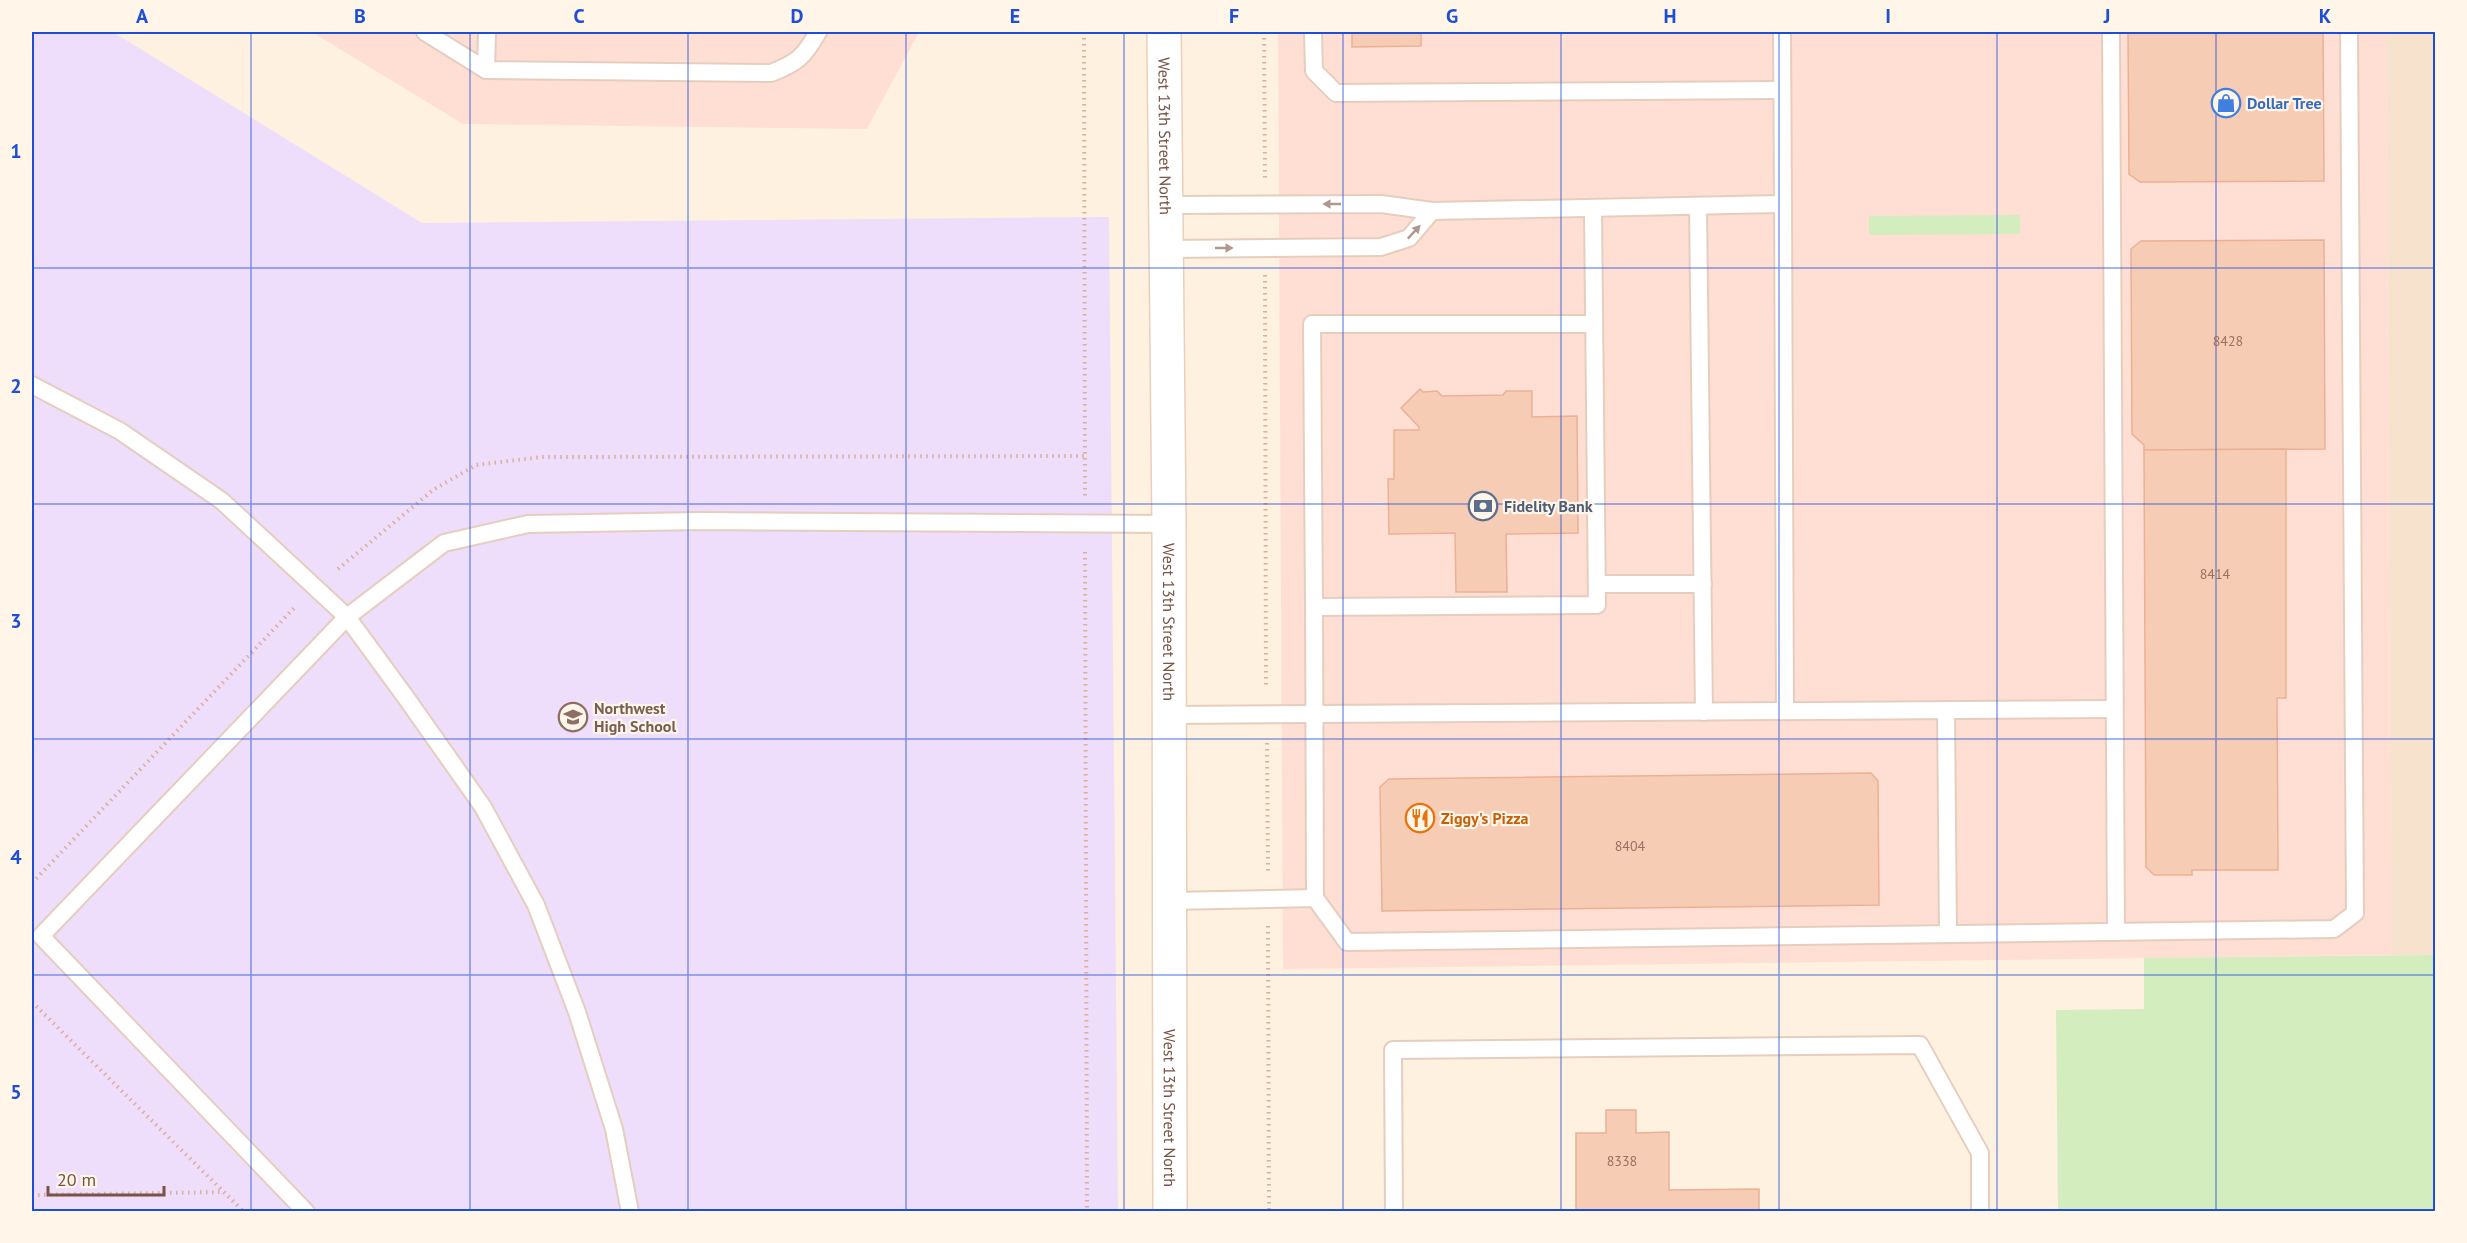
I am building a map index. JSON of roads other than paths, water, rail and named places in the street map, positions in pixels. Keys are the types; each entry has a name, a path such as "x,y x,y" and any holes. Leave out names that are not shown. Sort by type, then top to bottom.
{"street":[{"name":"West 13th Street North","path":"1164,32 1169,524 1170,1212"}],"lane":[{"path":"425,32 486,70 771,73 794,64 815,35"},
{"path":"486,70 487,32"},
{"path":"1313,32 1314,70 1336,93 1782,90"},
{"path":"1782,32 1785,711"},
{"path":"2111,32 2116,932"},
{"path":"1594,324 1312,324 1315,898 1347,942 2334,929 2355,913 2349,32"},
{"path":"1166,205 1381,204 1432,211 1783,204"},
{"path":"1698,206 1704,712"},
{"path":"1314,607 1597,605 1593,207"},
{"path":"1166,249 1381,247 1410,238 1432,211"},
{"path":"32,385 120,431 222,501 347,617 483,807 536,904 578,1012 614,1129 630,1212"},
{"path":"306,1212 41,936 347,617 444,543 528,524 700,520 1169,524"},
{"path":"1597,584 1703,584"},
{"path":"1169,715 2114,709"},
{"path":"1946,710 1948,934"},
{"path":"1169,900 1315,898"},
{"path":"1394,1212 1393,1050 1920,1045 1980,1153 1980,1212"}],"place":[{"name":"Dollar Tree","path":"2226,103"},
{"name":"Fidelity Bank","path":"1483,506"},
{"name":"Northwest High School","path":"573,717"},
{"name":"Ziggy's Pizza","path":"1420,818"}]}
